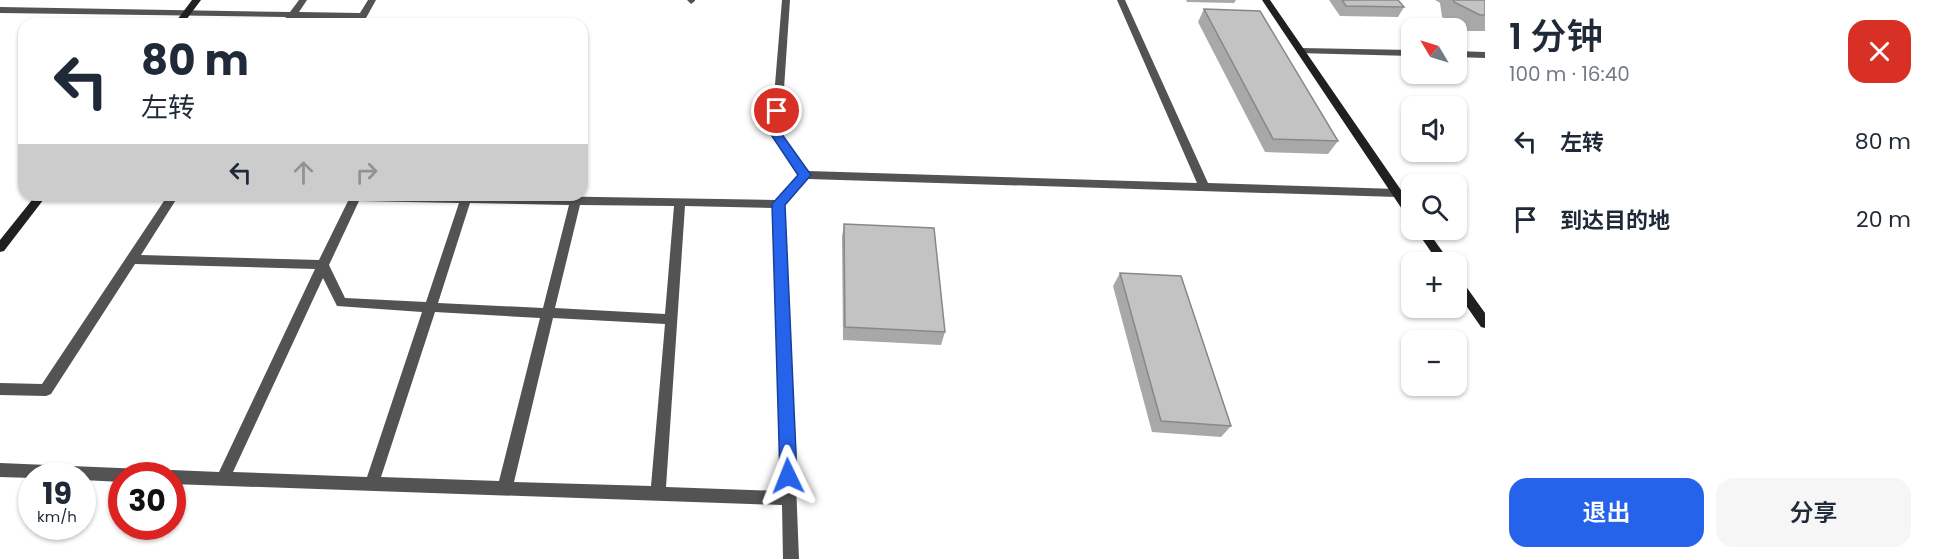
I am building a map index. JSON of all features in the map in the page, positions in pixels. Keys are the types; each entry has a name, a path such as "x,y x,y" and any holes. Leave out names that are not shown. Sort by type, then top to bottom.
{"street":[{"path":"30,11 42,0"},
{"path":"183,18 197,0"},
{"path":"290,18 303,0"},
{"path":"362,18 372,0"},
{"path":"786,0 776,133 805,175"},
{"path":"1120,0 1204,187"},
{"path":"1266,0 1401,199"},
{"path":"0,10 186,14 255,18"},
{"path":"1299,51 1401,53"},
{"path":"1467,54 1485,55"},
{"path":"791,559 779,204 805,175 1397,193"},
{"path":"0,248 37,201"},
{"path":"0,389 46,390 170,201"},
{"path":"223,478 353,201"},
{"path":"372,483 465,201"},
{"path":"505,488 575,201 779,204"},
{"path":"658,494 680,202"},
{"path":"132,259 323,265"},
{"path":"323,265 341,303 671,319"},
{"path":"1467,297 1485,323"},
{"path":"0,470 108,475"},
{"path":"186,477 789,498"}],"building":[{"path":"1342,0 1398,0 1404,7 1346,6"},
{"path":"1453,0 1485,0 1485,15 1480,15"},
{"path":"1204,9 1260,11 1338,141 1273,139"},
{"path":"844,224 934,228 945,332 845,327"},
{"path":"1120,273 1181,276 1231,426 1161,421"}],"route":[{"path":"777,111 776,133 805,175 779,204 788,476"}]}
